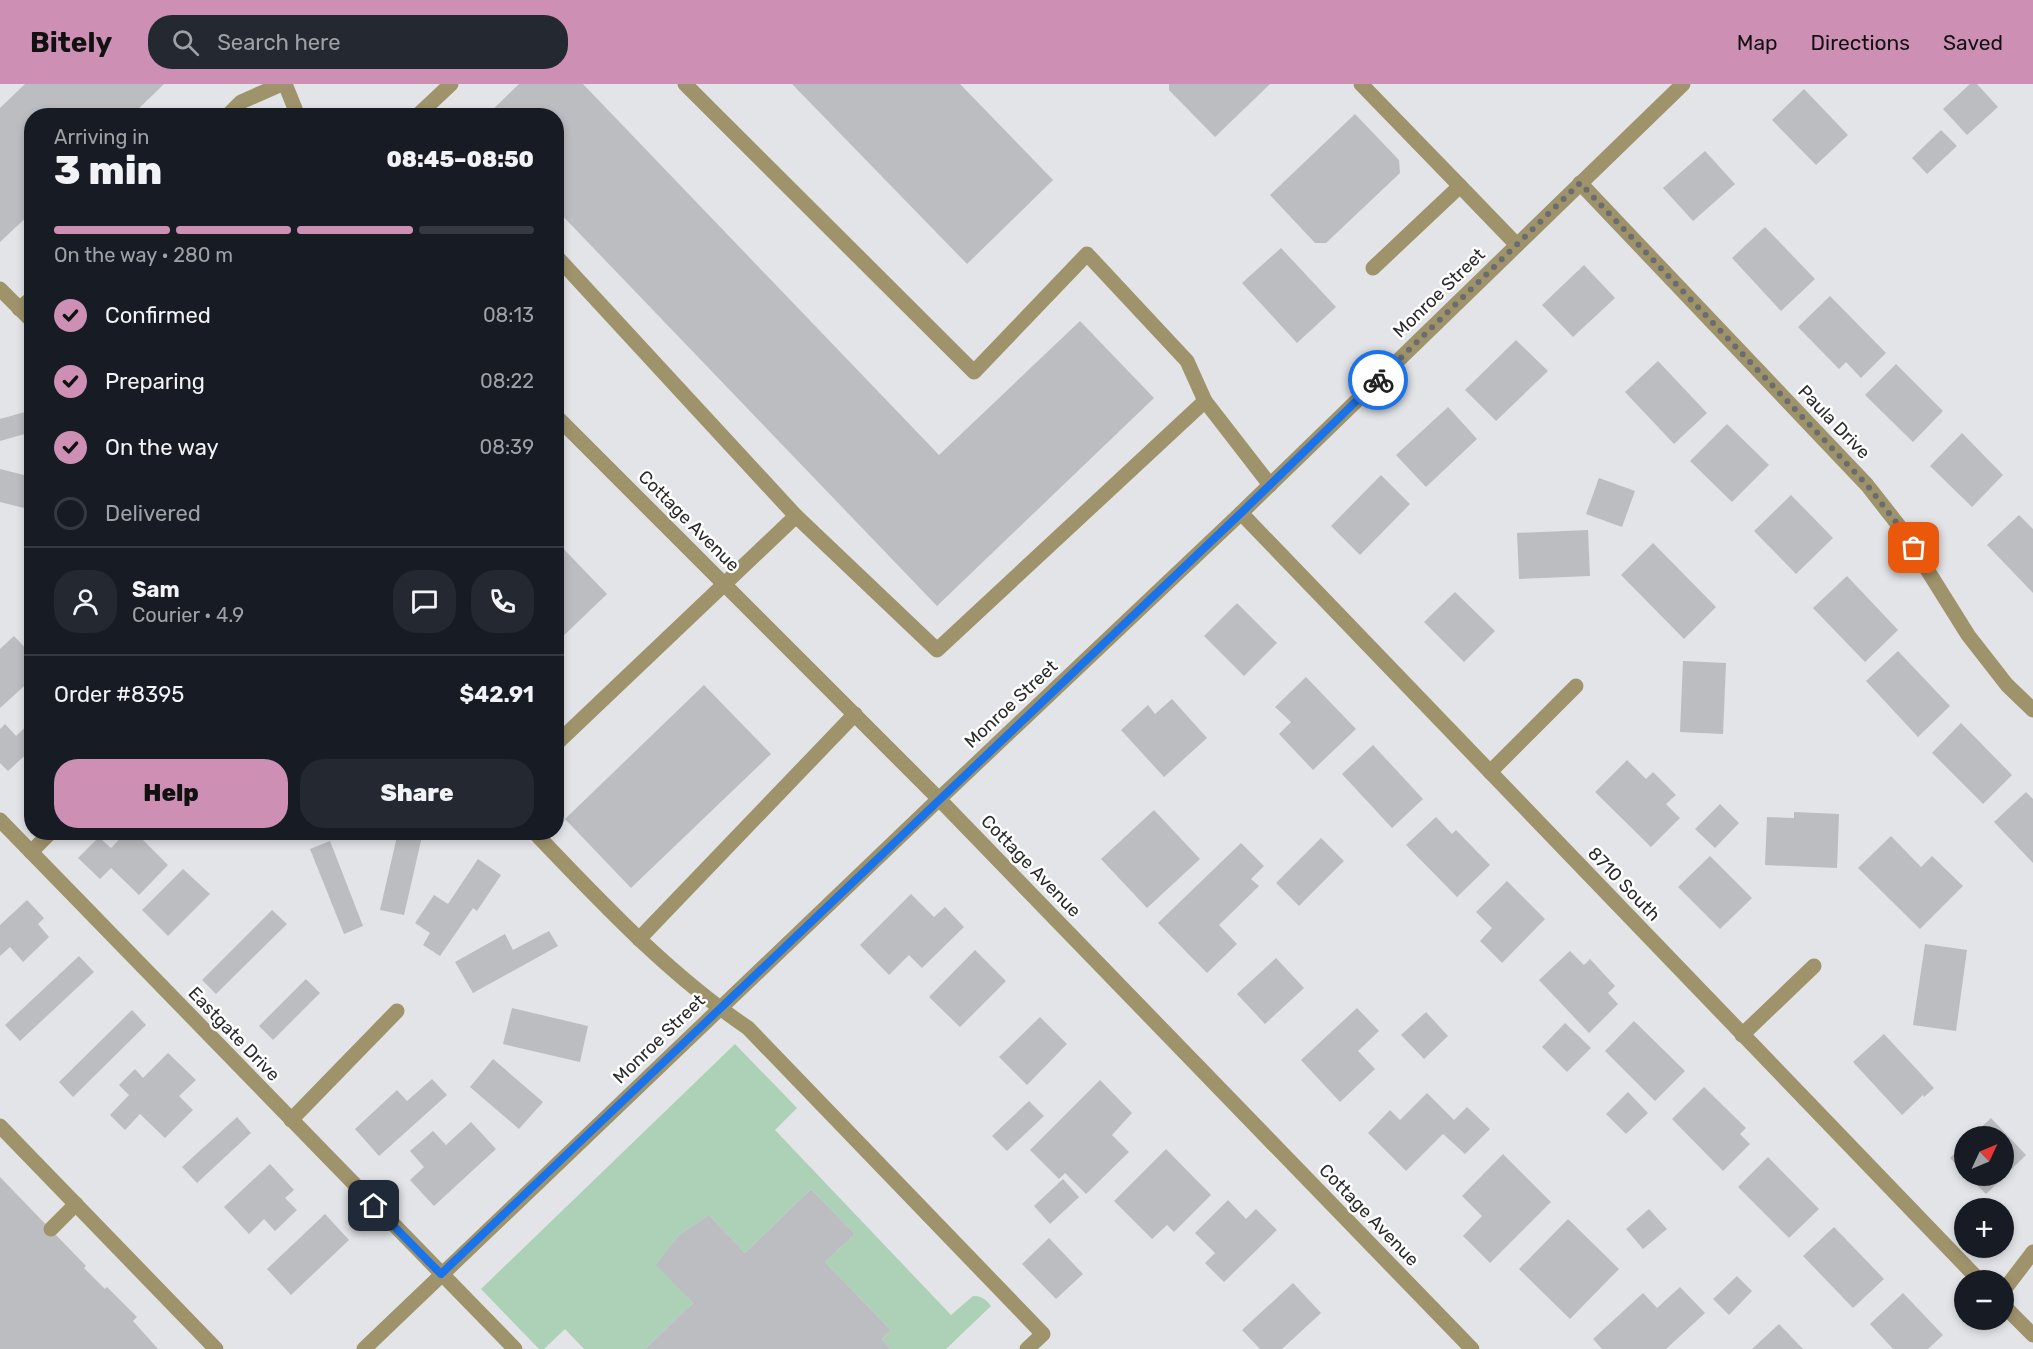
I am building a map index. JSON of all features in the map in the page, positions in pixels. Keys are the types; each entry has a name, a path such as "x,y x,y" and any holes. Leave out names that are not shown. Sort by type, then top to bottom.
{"street":[{"path":"235,108 241,102 283,84 294,108"},
{"path":"428,108 451,84"},
{"path":"685,84 974,372 1087,254 1187,361 1205,401 1270,485"},
{"path":"1361,84 1517,245"},
{"name":"Monroe Street","path":"364,1349 1241,513 1683,84"},
{"name":"Paula Drive","path":"1580,183 1867,485 1903,531 1968,635 2007,685 2033,710"},
{"path":"1373,268 1460,186"},
{"path":"564,265 796,516 937,650 1205,401"},
{"path":"0,289 24,314"},
{"path":"19,309 24,305"},
{"name":"Cottage Avenue","path":"564,428 939,799 1472,1349"},
{"name":"8710 South","path":"1241,513 1969,1270"},
{"path":"564,736 796,516"},
{"path":"1490,772 1576,686"},
{"path":"639,939 855,714"},
{"name":"Eastgate Drive","path":"0,820 515,1349"},
{"path":"31,852 43,840"},
{"path":"542,840 639,939 719,1009 748,1028 1043,1334 1027,1349"},
{"path":"1742,1035 1814,966"},
{"path":"291,1120 397,1011"},
{"path":"0,1126 216,1349"},
{"path":"51,1229 76,1204"},
{"path":"2014,1277 2033,1252"},
{"path":"2014,1316 2033,1335"}],"green space":[{"path":"735,1044 797,1108 775,1130 951,1315 973,1296 983,1298 991,1306 946,1349 891,1349 882,1339 891,1330 825,1262 855,1234 811,1189 745,1253 709,1215 679,1235 657,1265 693,1303 645,1349 584,1349 565,1329 544,1349 539,1349 481,1289"}],"building":[{"path":"25,84 164,84 139,108 24,108 24,220 0,242 0,108"},
{"path":"519,84 583,84 939,455 1080,321 1154,398 937,606 564,217 564,108 494,108"},
{"path":"792,84 960,84 1053,180 967,264"},
{"path":"1169,84 1270,84 1215,137 1169,90"},
{"path":"1970,84 1977,84 1998,107 1967,135 1943,109"},
{"path":"1804,89 1848,135 1816,165 1772,120"},
{"path":"1355,114 1399,160 1400,173 1326,243 1315,243 1270,195"},
{"path":"1941,130 1957,146 1927,174 1912,158"},
{"path":"1705,151 1735,184 1693,221 1663,188"},
{"path":"1765,227 1815,279 1781,311 1732,258"},
{"path":"1281,248 1336,307 1297,343 1242,283"},
{"path":"1584,265 1615,298 1573,337 1542,305"},
{"path":"1830,296 1886,353 1861,378 1846,362 1839,369 1798,327"},
{"path":"1516,340 1548,371 1496,421 1465,390"},
{"path":"1658,361 1707,413 1674,444 1625,392"},
{"path":"1896,364 1943,411 1913,442 1865,395"},
{"path":"1448,407 1477,439 1426,487 1396,455"},
{"path":"24,412 24,434 0,441 0,419"},
{"path":"1727,424 1769,465 1732,502 1690,461"},
{"path":"1962,433 2003,475 1972,507 1930,466"},
{"path":"0,469 24,475 24,508 0,502"},
{"path":"1381,475 1410,504 1360,555 1331,526"},
{"path":"1599,478 1635,491 1622,527 1586,514"},
{"path":"1791,495 1833,538 1796,574 1754,531"},
{"path":"2019,515 2033,529 2033,593 1987,545"},
{"path":"1588,530 1590,576 1519,579 1517,533"},
{"path":"1653,543 1716,607 1684,639 1621,575"},
{"path":"564,549 607,594 564,635"},
{"path":"1847,576 1898,630 1865,662 1813,608"},
{"path":"1455,592 1495,631 1464,662 1424,622"},
{"path":"1237,603 1277,643 1244,676 1204,636"},
{"path":"14,636 24,647 24,686 0,708 0,649"},
{"path":"1898,651 1950,706 1918,737 1866,681"},
{"path":"1683,661 1726,663 1723,734 1680,732"},
{"path":"1306,677 1356,729 1313,770 1279,734 1291,722 1275,707"},
{"path":"704,685 771,754 631,888 565,819"},
{"path":"1172,699 1207,738 1164,777 1121,730 1148,705 1155,714"},
{"path":"1961,723 2012,775 1983,804 1932,753"},
{"path":"5,724 16,736 24,728 24,756 8,771 0,763 0,729"},
{"path":"1373,745 1423,799 1392,828 1342,774"},
{"path":"1627,760 1646,779 1653,772 1676,795 1666,804 1680,818 1651,847 1595,792"},
{"path":"2026,792 2033,799 2033,863 1994,822"},
{"path":"1720,804 1739,823 1715,848 1695,829"},
{"path":"1154,810 1200,859 1147,908 1101,859"},
{"path":"1794,812 1839,814 1837,868 1765,865 1767,817 1794,818"},
{"path":"1436,817 1452,834 1456,830 1490,865 1457,897 1406,845"},
{"path":"1891,836 1921,867 1932,856 1963,886 1920,929 1858,868"},
{"path":"1321,838 1344,861 1299,906 1276,883"},
{"path":"96,840 102,840 111,848 118,840 143,840 168,865 139,895 111,868 100,879 78,858"},
{"path":"396,840 421,840 404,915 380,910"},
{"path":"330,841 363,926 344,934 310,849"},
{"path":"1241,843 1264,866 1251,879 1259,886 1219,925 1237,944 1207,973 1158,923"},
{"path":"1710,856 1752,898 1720,929 1678,887"},
{"path":"478,859 501,875 477,911 473,908 440,956 423,945 430,933 415,923 434,895 448,904"},
{"path":"183,869 210,894 168,936 142,910"},
{"path":"1507,881 1545,919 1502,963 1480,941 1492,928 1476,912"},
{"path":"911,894 934,917 945,907 964,927 922,968 909,955 889,975 860,945"},
{"path":"27,900 44,918 38,924 49,937 23,962 10,947 0,956 0,925"},
{"path":"272,910 287,924 216,994 202,980"},
{"path":"549,931 558,946 473,993 455,962 505,934 513,950"},
{"path":"1925,944 1967,950 1956,1031 1913,1025"},
{"path":"975,950 1006,981 960,1027 929,997"},
{"path":"1570,951 1584,965 1590,959 1615,986 1608,993 1618,1004 1589,1033 1539,980"},
{"path":"79,956 94,972 20,1041 5,1025"},
{"path":"1276,958 1304,988 1265,1024 1237,994"},
{"path":"306,979 320,993 273,1040 259,1026"},
{"path":"512,1008 588,1026 580,1062 503,1044"},
{"path":"1357,1008 1379,1031 1358,1051 1375,1069 1340,1102 1301,1060"},
{"path":"132,1010 146,1025 73,1097 59,1082"},
{"path":"1426,1012 1448,1036 1424,1059 1401,1035"},
{"path":"1040,1017 1067,1044 1027,1085 999,1057"},
{"path":"1634,1021 1685,1071 1655,1101 1605,1051"},
{"path":"1565,1023 1591,1048 1567,1072 1542,1047"},
{"path":"1884,1034 1934,1088 1902,1115 1853,1062"},
{"path":"168,1053 196,1080 179,1096 193,1110 165,1138 140,1114 125,1130 110,1115 129,1095 119,1085 135,1069 143,1078"},
{"path":"493,1059 543,1102 519,1129 470,1087"},
{"path":"432,1079 447,1095 379,1156 355,1129 397,1090 407,1101"},
{"path":"1100,1080 1132,1113 1112,1135 1129,1152 1086,1194 1065,1173 1059,1179 1030,1150"},
{"path":"1704,1087 1746,1128 1740,1134 1750,1144 1723,1171 1672,1119"},
{"path":"1628,1092 1648,1113 1626,1134 1606,1114"},
{"path":"1427,1093 1454,1120 1467,1107 1490,1129 1465,1154 1443,1134 1406,1171 1368,1133 1390,1110 1400,1120"},
{"path":"1029,1101 1044,1116 1007,1151 992,1136"},
{"path":"237,1117 251,1133 197,1183 182,1167"},
{"path":"1991,1118 1999,1126 1983,1126"},
{"path":"471,1122 496,1149 434,1206 410,1180 424,1167 410,1151 433,1131 446,1145"},
{"path":"2014,1142 2026,1155 2014,1167"},
{"path":"1166,1149 1211,1195 1174,1232 1167,1225 1152,1239 1114,1201"},
{"path":"1503,1154 1551,1202 1490,1263 1463,1236 1482,1216 1462,1196"},
{"path":"1768,1157 1819,1209 1789,1238 1738,1187"},
{"path":"270,1164 294,1190 285,1198 297,1210 275,1231 264,1219 249,1234 224,1207"},
{"path":"0,1177 86,1266 84,1268 137,1317 133,1321 158,1349 0,1349"},
{"path":"1063,1179 1079,1197 1050,1224 1034,1206"},
{"path":"1978,1186 1994,1186 1986,1194"},
{"path":"811,1189 855,1234 825,1262 891,1330 882,1339 891,1349 645,1349 693,1303 656,1265 679,1235 709,1215 745,1253"},
{"path":"1228,1200 1246,1219 1256,1209 1277,1230 1224,1282 1205,1263 1215,1253 1195,1233"},
{"path":"1649,1209 1667,1229 1643,1249 1626,1229"},
{"path":"325,1214 349,1240 291,1295 267,1269"},
{"path":"1568,1219 1619,1269 1570,1319 1519,1269"},
{"path":"1834,1227 1884,1279 1853,1308 1803,1256"},
{"path":"1049,1238 1083,1274 1056,1299 1022,1264"},
{"path":"1737,1276 1752,1291 1729,1315 1713,1299"},
{"path":"1293,1283 1321,1313 1282,1349 1260,1349 1242,1330"},
{"path":"1680,1287 1705,1313 1666,1349 1602,1349 1593,1339 1643,1293 1657,1308"},
{"path":"1903,1293 1943,1335 1928,1349 1893,1349 1870,1324"},
{"path":"1779,1324 1803,1349 1752,1349"}],"way so far":[{"path":"1378,380 1580,183 1867,485 1914,548"}],"route":[{"path":"374,1206 441,1274 1378,380"}]}
